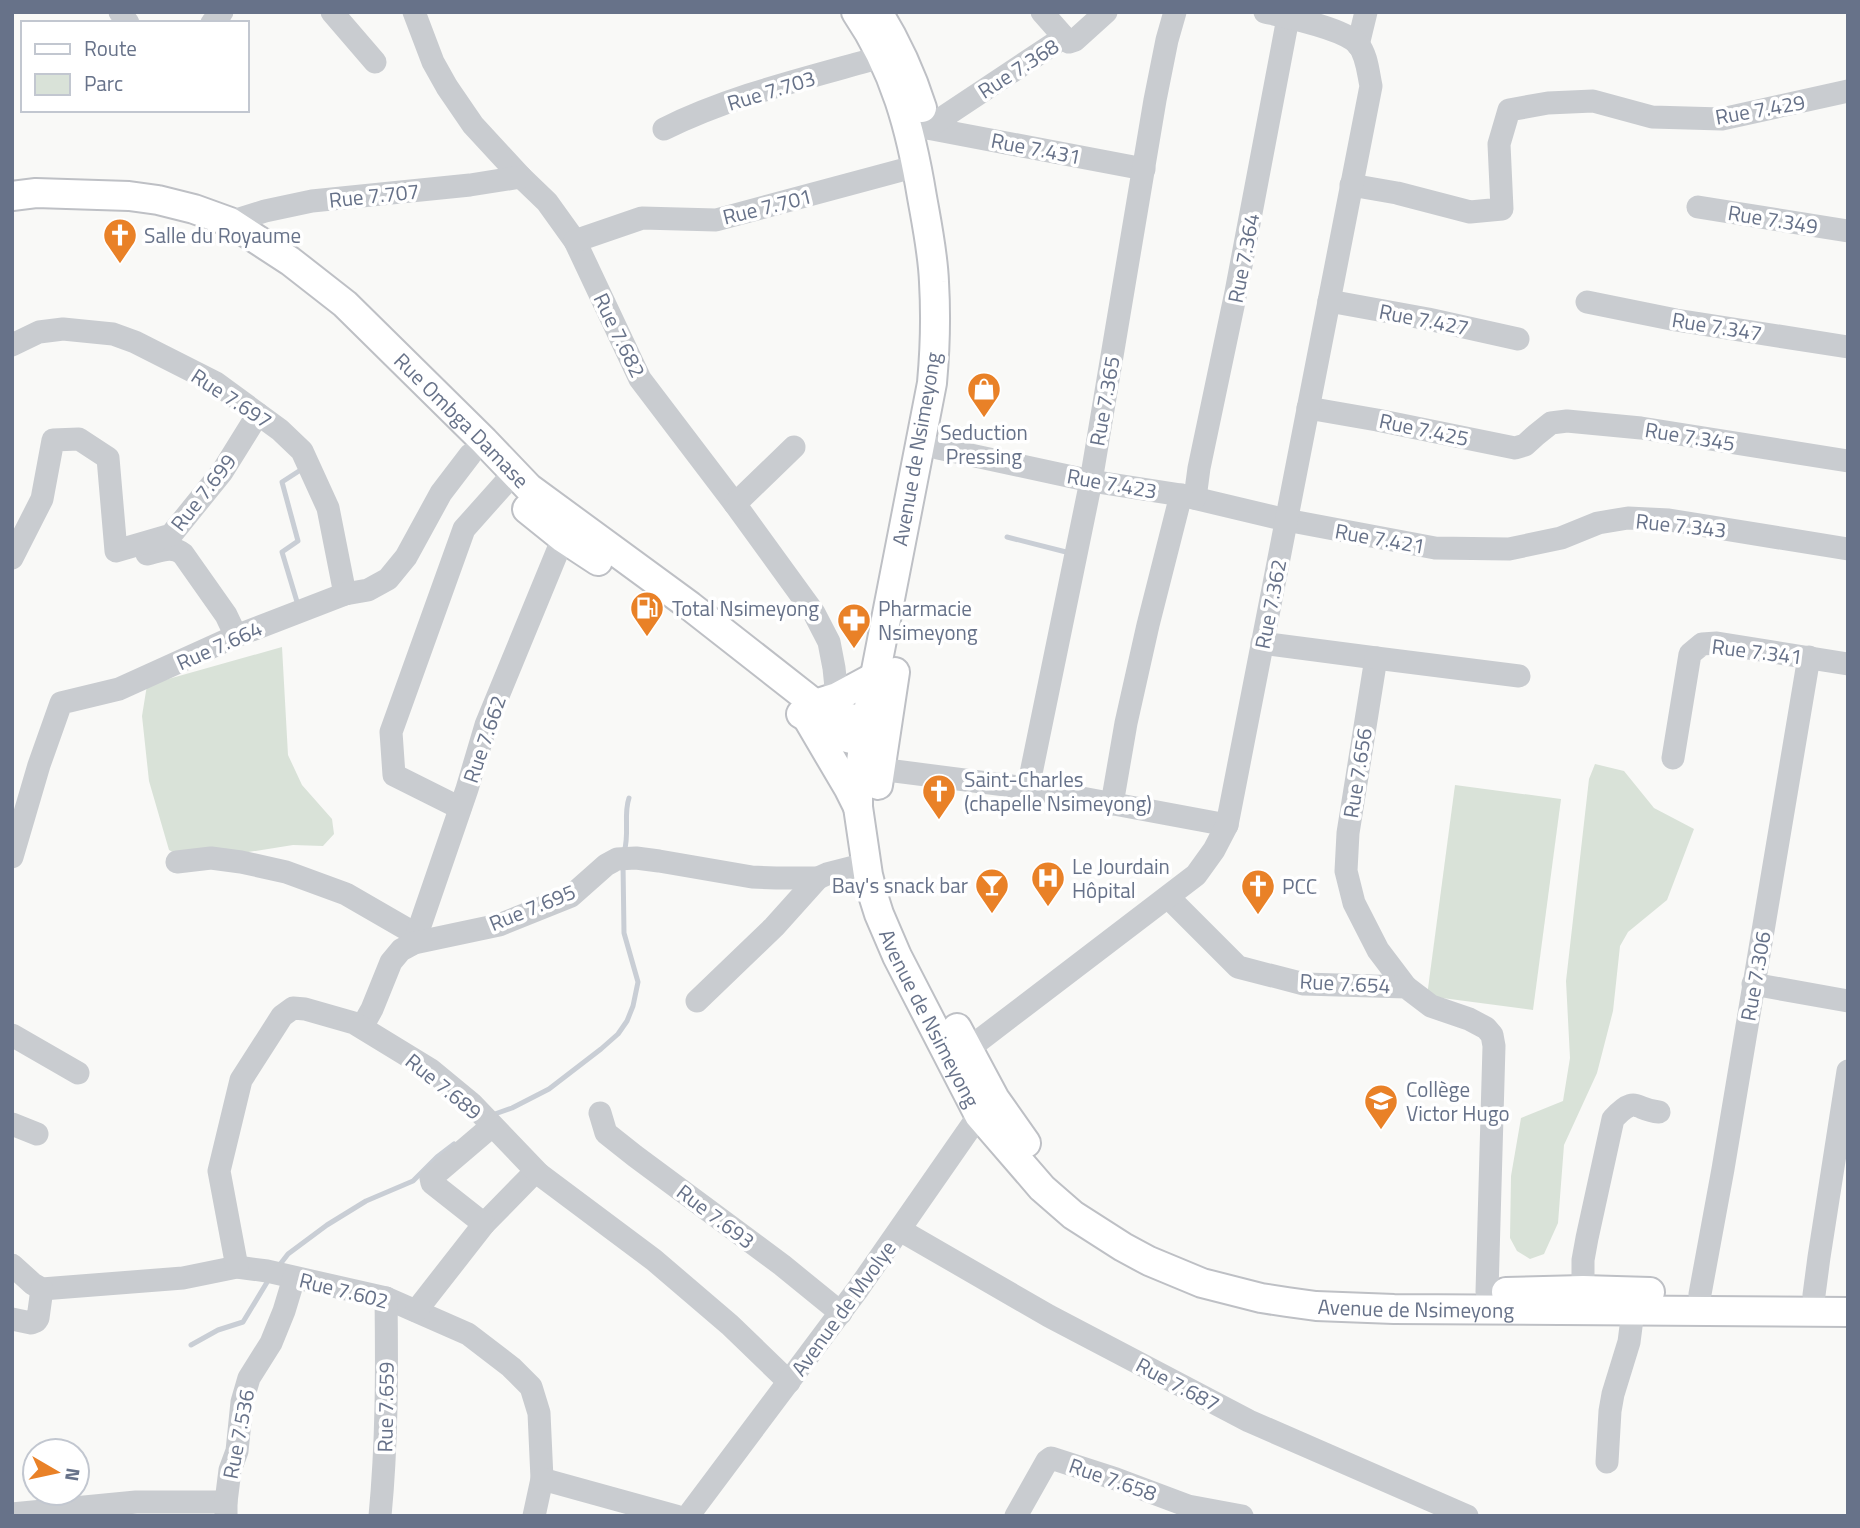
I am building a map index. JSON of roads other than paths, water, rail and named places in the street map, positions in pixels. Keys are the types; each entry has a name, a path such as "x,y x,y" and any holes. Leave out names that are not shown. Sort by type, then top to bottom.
{"main road":[{"name":"Avenue de Nsimeyong","path":"856,12 881,57 909,128 934,280 934,364 928,407 876,676 878,834 887,881 901,920 931,983 968,1049 987,1107 1030,1148 1054,1176 1081,1199 1134,1235 1182,1258 1236,1275 1289,1287 1396,1291 1583,1290 1744,1296 1848,1296"},
{"name":"Avenue de Nsimeyong","path":"878,12 907,64 928,128 951,274 953,353 950,385 902,630 858,807 866,864 884,928 987,1107 1042,1188 1073,1215 1123,1248 1174,1273 1261,1298 1317,1306 1404,1309 1848,1312"},
{"name":"Rue Ombga Damase","path":"12,196 36,193 129,196 194,209 230,222 290,261 345,304 508,480 526,508 563,538 664,607 876,741"},
{"name":"Rue Ombga Damase","path":"12,215 31,212 146,216 206,232 233,243 331,316 389,371 470,455 508,480 529,488 690,606 820,707"},
{"path":"858,807 820,707 876,676"}],"street":[{"path":"332,12 375,62"},
{"name":"Rue 7.682","path":"414,12 433,62 473,125 547,202 575,241 635,371 814,613 829,642 834,668 820,707"},
{"path":"1042,12 1064,37"},
{"name":"Rue 7.368","path":"928,128 1064,37 1069,41 1074,40 1106,12"},
{"name":"Rue 7.365","path":"1028,788 1091,481 1167,40 1175,12"},
{"path":"1265,12 1343,34 1359,45 1366,12"},
{"name":"Rue 7.364","path":"1112,804 1126,723 1148,625 1199,468 1254,204 1288,18"},
{"name":"Rue 7.362","path":"968,1049 1196,875 1206,863 1227,825 1371,86 1367,63 1359,45"},
{"name":"Rue 7.703","path":"664,129 723,104 881,57"},
{"name":"Rue 7.429","path":"1351,185 1397,193 1470,212 1502,209 1499,144 1509,110 1548,103 1593,101 1652,117 1722,119 1848,91"},
{"name":"Rue 7.431","path":"928,128 1144,169"},
{"name":"Rue 7.701","path":"575,241 642,218 716,220 917,166"},
{"name":"Rue 7.707","path":"230,222 312,201 470,186 521,177"},
{"name":"Rue 7.349","path":"1698,207 1848,231"},
{"name":"Rue 7.427","path":"1329,301 1518,339"},
{"name":"Rue 7.347","path":"1587,302 1676,320 1848,347"},
{"name":"Rue 7.697","path":"12,345 39,332 63,329 113,334 135,342 216,383 258,414 291,439 302,451 328,508 345,594"},
{"name":"Rue 7.425","path":"1308,408 1377,419 1515,448 1525,445 1536,435"},
{"name":"Rue 7.699","path":"12,558 43,499 53,440 79,439 108,458 116,551 171,535 222,472 258,414"},
{"name":"Rue 7.345","path":"1536,435 1551,423 1566,421 1641,428 1848,461"},
{"path":"735,504 794,447"},
{"name":"Rue 7.423","path":"938,448 1091,481 1188,497 1286,520"},
{"name":"Rue 7.664","path":"12,857 39,765 61,703 119,689 236,636 345,594 368,590 388,579 406,557 441,493 470,455"},
{"path":"460,808 394,775 391,732 464,529 508,480"},
{"name":"Rue 7.343","path":"1474,550 1509,550 1561,538 1598,523 1628,518 1669,520 1848,549"},
{"name":"Rue 7.421","path":"1286,520 1424,546 1474,550"},
{"name":"Rue 7.662","path":"416,939 486,725 563,538"},
{"path":"121,560 176,549 183,554 226,615 236,636"},
{"path":"1262,643 1519,676"},
{"name":"Rue 7.341","path":"1673,758 1690,654 1702,644 1717,643 1848,664"},
{"name":"Rue 7.306","path":"1700,1294 1809,657"},
{"name":"Rue 7.656","path":"1376,658 1348,833 1346,871 1354,903 1378,950 1406,987"},
{"path":"876,741 1028,788 1227,825"},
{"path":"177,863 211,858 286,872 346,894 416,939 391,962 362,1027"},
{"name":"Rue 7.695","path":"416,939 499,925 571,896 617,859 659,861 752,877 818,878 866,864"},
{"path":"698,1001 774,927 818,878"},
{"name":"Rue 7.654","path":"1168,897 1238,968 1304,984 1406,987 1431,1006 1469,1019 1486,1028 1492,1035 1494,1046 1487,1292"},
{"path":"1753,984 1848,1001"},
{"name":"Rue 7.689","path":"237,1267 219,1171 241,1080 282,1016 293,1008 305,1009 354,1023 431,1070 471,1103 539,1174 654,1260 730,1325 789,1382"},
{"path":"12,1035 78,1073"},
{"path":"1814,1295 1848,1071"},
{"path":"1583,1290 1583,1260 1613,1119 1626,1107 1633,1105 1659,1112"},
{"name":"Avenue de Mvolye","path":"688,1516 841,1312 987,1107"},
{"name":"Rue 7.693","path":"600,1113 607,1133 841,1312"},
{"path":"12,1124 37,1134"},
{"path":"484,1224 432,1182 431,1178 492,1126"},
{"path":"416,1311 484,1224 532,1175 539,1174"},
{"name":"Rue 7.687","path":"900,1230 1049,1316 1249,1421 1467,1516"},
{"path":"12,1265 42,1289 36,1321 31,1323 12,1319"},
{"name":"Rue 7.602","path":"42,1289 183,1278 237,1267 267,1271 386,1298 468,1334 531,1387 539,1413 542,1479 534,1516"},
{"name":"Rue 7.536","path":"226,1509 230,1470 237,1451 242,1402 249,1377 271,1343 294,1278"},
{"name":"Rue 7.659","path":"380,1516 387,1378 386,1298"},
{"path":"1607,1462 1610,1411 1629,1342 1633,1311"},
{"name":"Rue 7.658","path":"1016,1516 1046,1461 1051,1458 1188,1506 1242,1516"},
{"path":"542,1479 676,1516"},
{"path":"12,1514 136,1502 226,1509"}],"waterway":[{"path":"298,605 282,552 298,541 282,482 299,471"},
{"path":"1007,537 1066,552"},
{"path":"624,852 629,798"},
{"path":"492,1115 549,1089 601,1049 618,1034 627,1021 638,982 624,933 623,864"},
{"path":"278,1267 288,1254 327,1225 366,1201 413,1181 454,1144"},
{"path":"191,1345 218,1330 243,1322 269,1279"}],"place":[{"name":"Salle du Royaume","path":"120,265"},
{"name":"Seduction Pressing","path":"984,419"},
{"name":"Total Nsimeyong","path":"647,638"},
{"name":"Pharmacie Nsimeyong","path":"854,650"},
{"name":"Saint-Charles (chapelle Nsimeyong)","path":"939,821"},
{"name":"Le Jourdain Hôpital","path":"1048,908"},
{"name":"Bay's snack bar","path":"992,915"},
{"name":"PCC","path":"1258,916"},
{"name":"Collège Victor Hugo","path":"1381,1131"}]}
